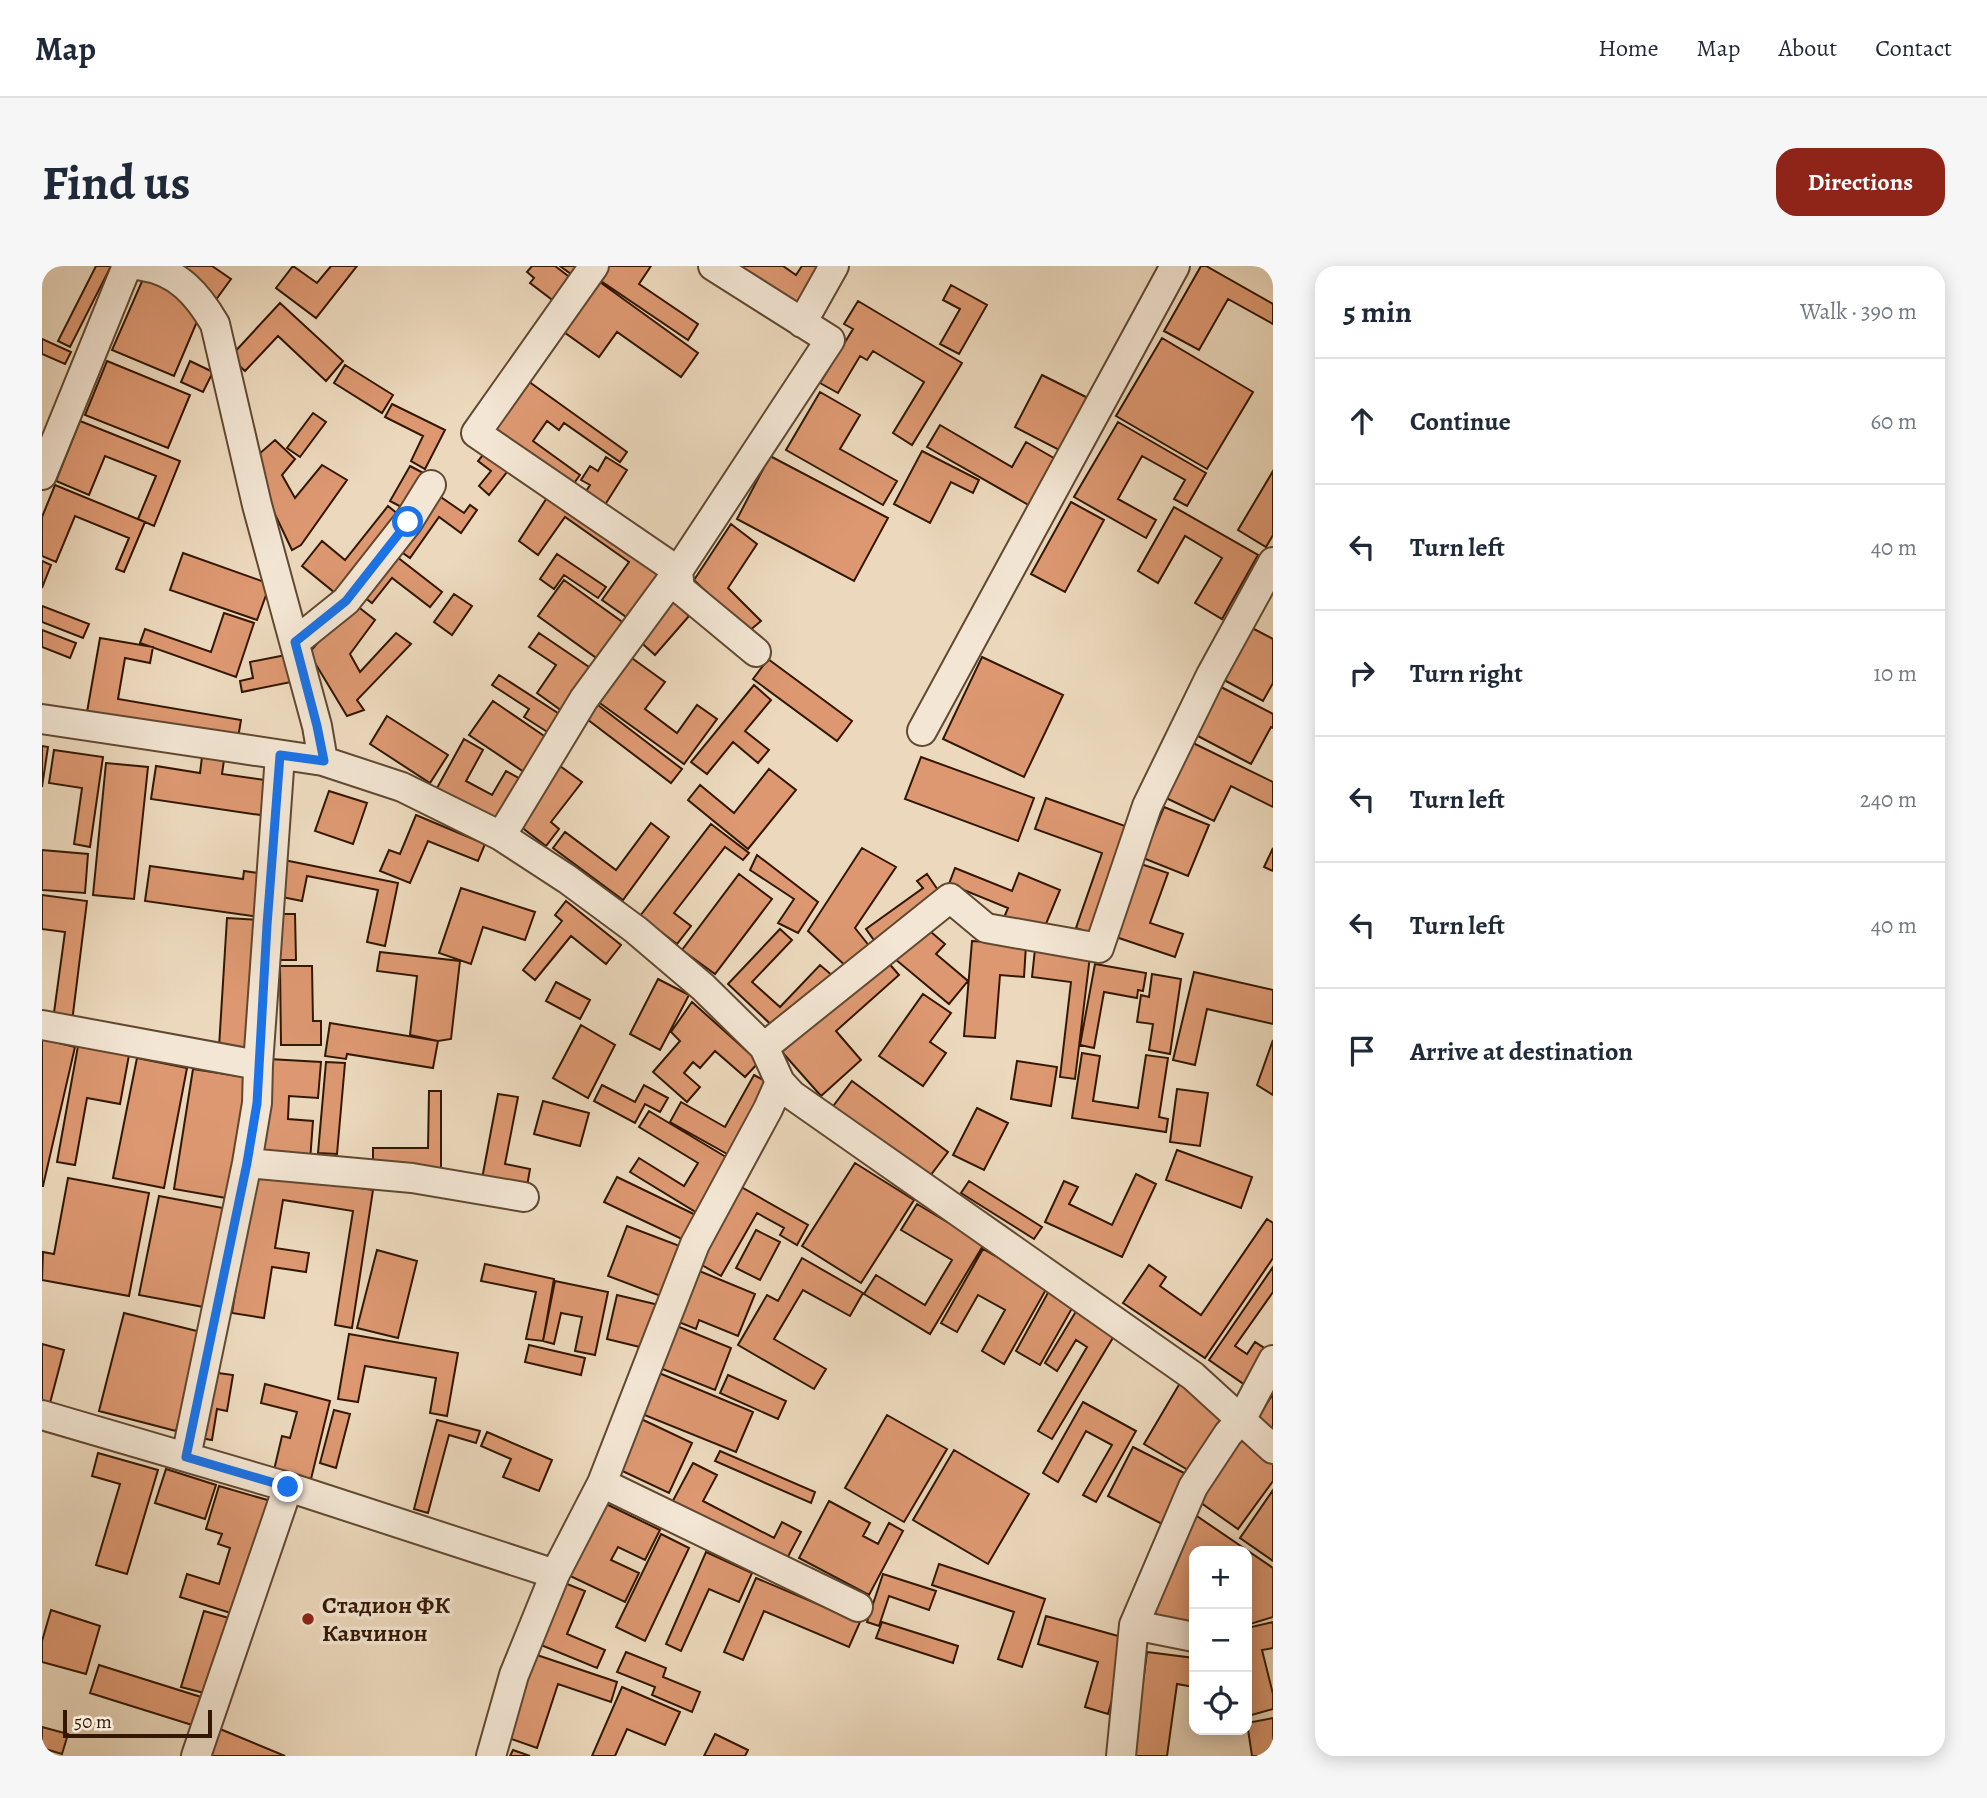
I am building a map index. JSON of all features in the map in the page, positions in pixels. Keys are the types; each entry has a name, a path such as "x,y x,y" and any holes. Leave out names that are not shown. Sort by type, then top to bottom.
{"street":[{"path":"594,266 477,433 678,571 680,589 756,652"},
{"path":"501,836 583,699 678,571 830,340 713,266"},
{"path":"802,323 834,266"},
{"path":"922,731 1175,266"},
{"path":"42,475 133,267 154,268 176,277 200,299 215,324 257,506 295,642 324,761"},
{"path":"295,642 346,601 408,522 430,485"},
{"path":"764,1047 950,898 986,928 1099,948 1147,806 1211,675 1273,562"},
{"path":"42,719 324,761 402,787 501,836 567,878 636,930 703,987 764,1047 780,1082 792,1095 1193,1377 1273,1449"},
{"path":"186,1457 257,1103 280,755"},
{"path":"42,1025 258,1065"},
{"path":"491,1756 514,1675 555,1574 602,1483 695,1244 780,1082"},
{"path":"247,1163 412,1178 524,1197"},
{"path":"1121,1756 1134,1625 1192,1487 1228,1434 1241,1420 1273,1360"},
{"path":"42,1415 288,1487 555,1574"},
{"path":"602,1483 858,1608"},
{"path":"196,1756 288,1487"},
{"path":"1134,1625 1189,1636"}],"building":[{"path":"96,266 111,266 70,347 58,341"},
{"path":"177,266 212,266 231,279 215,301"},
{"path":"293,266 317,283 331,266 357,266 316,318 276,288"},
{"path":"532,266 555,266 576,282 559,305 530,283 534,278 527,272"},
{"path":"560,266 583,266 575,277"},
{"path":"607,266 651,266 639,284 698,324 688,340 598,279"},
{"path":"731,266 783,266 796,275 802,266 827,266 798,310"},
{"path":"1201,266 1206,266 1273,304 1273,324 1228,299 1199,350 1164,331"},
{"path":"143,279 204,305 174,376 112,350"},
{"path":"597,280 698,353 681,377 617,332 599,357 561,330"},
{"path":"951,285 987,305 959,354 940,344 960,309 943,300"},
{"path":"858,301 962,363 912,445 893,433 924,382 873,351 867,360 860,356 838,393 820,383 853,329 844,324"},
{"path":"280,303 343,361 326,381 278,336 245,371 230,357"},
{"path":"1162,338 1253,392 1207,469 1116,416"},
{"path":"42,339 71,352 65,364 42,354"},
{"path":"107,361 190,395 168,448 85,415"},
{"path":"190,361 213,372 203,392 181,382"},
{"path":"345,365 393,395 382,413 334,383"},
{"path":"1042,375 1094,401 1067,454 1015,427"},
{"path":"521,376 627,452 620,462 564,423 559,430 547,421 533,441 580,475 566,494 488,438"},
{"path":"820,392 860,415 840,449 897,481 883,505 786,450"},
{"path":"392,404 445,430 425,469 411,461 423,436 385,417"},
{"path":"313,413 326,422 300,457 287,448"},
{"path":"80,421 180,461 154,526 138,519 156,476 105,456 89,495 56,481"},
{"path":"1118,422 1206,473 1187,506 1174,499 1185,480 1142,456 1118,499 1156,520 1146,538 1074,497"},
{"path":"940,425 1012,467 1026,442 1059,461 1032,507 927,447"},
{"path":"275,440 295,459 282,475 295,498 322,465 347,480 301,545 292,550 250,462"},
{"path":"491,445 514,463 489,495 479,486 491,471 478,461"},
{"path":"922,451 979,480 973,493 951,482 930,523 894,504"},
{"path":"770,456 888,518 854,581 737,519"},
{"path":"606,457 627,470 603,508 583,496 590,485 581,480 590,466 598,471"},
{"path":"410,466 427,475 407,510 390,501"},
{"path":"1273,471 1273,535 1266,547 1238,530"},
{"path":"55,485 145,522 124,572 116,569 129,538 75,516 56,562 42,556 42,517"},
{"path":"552,490 668,570 632,621 602,600 629,562 565,517 538,555 519,541"},
{"path":"432,491 464,513 470,505 477,510 461,533 439,517 410,558 393,546"},
{"path":"1071,502 1104,520 1065,592 1031,574"},
{"path":"388,506 404,519 340,597 302,566 322,541 345,560"},
{"path":"1174,507 1258,555 1222,619 1195,603 1222,558 1185,536 1158,583 1138,571"},
{"path":"731,524 757,544 728,588 761,621 748,632 694,580"},
{"path":"183,553 270,584 257,620 170,590"},
{"path":"392,553 442,592 430,607 392,578 372,603 360,594"},
{"path":"557,554 606,587 598,598 564,575 554,589 540,579"},
{"path":"42,561 51,565 42,588"},
{"path":"564,580 628,626 602,662 538,616"},
{"path":"454,594 472,606 452,635 434,622"},
{"path":"670,599 689,616 655,655 636,638"},
{"path":"352,602 375,620 350,654 360,672 396,633 411,644 357,700 364,710 347,716 309,653"},
{"path":"42,606 89,624 83,638 42,622"},
{"path":"224,613 254,623 236,677 140,643 145,629 211,652"},
{"path":"1252,628 1273,639 1273,683 1263,701 1224,680"},
{"path":"42,630 76,643 70,658 42,647"},
{"path":"539,633 592,669 562,711 537,693 556,665 529,647"},
{"path":"100,638 153,647 150,663 125,658 118,699 241,720 238,738 87,712"},
{"path":"286,655 291,682 242,692 240,681 253,678 250,662"},
{"path":"629,656 665,682 645,709 677,733 697,705 717,719 684,764 597,701"},
{"path":"982,657 1063,695 1024,777 943,739"},
{"path":"768,659 852,721 837,741 753,679"},
{"path":"499,675 561,715 549,733 524,717 529,709 492,685"},
{"path":"754,685 771,700 745,731 769,750 758,763 733,742 707,774 691,762"},
{"path":"1221,687 1273,714 1273,728 1271,727 1251,764 1196,735"},
{"path":"493,701 550,740 527,774 469,735"},
{"path":"594,702 682,769 671,783 583,716"},
{"path":"387,716 448,755 430,783 370,744"},
{"path":"464,739 483,750 466,781 492,795 506,771 524,781 501,823 437,788"},
{"path":"1191,742 1273,782 1273,807 1231,786 1214,821 1164,797"},
{"path":"42,746 48,747 42,787"},
{"path":"54,750 103,757 90,847 74,844 82,788 49,783"},
{"path":"202,757 224,760 222,774 273,781 267,816 151,799 156,766 200,773"},
{"path":"921,757 1034,798 1018,841 905,799"},
{"path":"106,763 148,767 134,899 93,895"},
{"path":"560,766 582,782 551,822 559,829 546,846 516,823"},
{"path":"769,769 796,790 748,849 688,800 700,785 734,813"},
{"path":"329,791 367,803 353,844 315,831"},
{"path":"1046,798 1128,827 1090,933 1076,928 1102,853 1035,829"},
{"path":"1164,807 1209,825 1188,876 1143,858"},
{"path":"416,815 485,844 478,861 428,841 410,883 380,871 389,850 400,854"},
{"path":"651,823 669,837 623,900 553,848 565,832 616,870"},
{"path":"711,824 749,853 743,860 725,847 674,913 691,926 677,944 640,916"},
{"path":"862,848 896,867 855,928 874,952 849,969 808,931"},
{"path":"1273,848 1273,871 1264,867"},
{"path":"42,850 88,854 85,893 42,890"},
{"path":"757,855 818,902 798,933 778,923 794,899 750,870"},
{"path":"284,860 398,883 385,946 367,942 378,890 307,876 302,901 277,896"},
{"path":"1138,863 1168,873 1150,923 1183,934 1175,957 1113,936"},
{"path":"150,866 243,879 244,871 266,874 260,917 145,901"},
{"path":"955,868 1012,891 1019,873 1060,890 1041,936 1003,920 1008,908 949,884"},
{"path":"739,874 772,899 715,974 682,950"},
{"path":"927,874 942,896 876,943 866,929 923,888 917,881"},
{"path":"461,888 535,912 525,940 483,927 471,964 439,953"},
{"path":"42,895 87,901 72,1022 53,1020 65,932 42,929"},
{"path":"566,901 621,945 606,964 571,936 535,980 523,970 562,921 555,915"},
{"path":"278,914 295,914 296,960 278,960"},
{"path":"227,918 258,920 250,1049 219,1047"},
{"path":"924,926 945,944 936,954 968,981 949,1004 895,959"},
{"path":"780,929 792,940 752,982 780,1007 820,965 833,976 780,1033 728,984"},
{"path":"972,941 1026,945 1024,977 1000,975 995,1038 964,1036"},
{"path":"1035,949 1090,956 1075,1079 1060,1077 1071,982 1032,977"},
{"path":"380,952 460,961 451,1039 438,1041 410,1035 417,976 377,971"},
{"path":"886,960 899,975 836,1031 861,1060 821,1096 782,1052"},
{"path":"1095,964 1146,973 1143,991 1138,990 1137,998 1104,992 1094,1048 1080,1045"},
{"path":"280,966 312,966 313,1021 321,1021 321,1045 281,1045"},
{"path":"1194,972 1273,990 1273,1024 1207,1009 1195,1065 1173,1060"},
{"path":"1152,974 1181,979 1170,1054 1149,1050 1153,1024 1137,1022 1141,995 1149,997"},
{"path":"658,979 689,995 660,1050 630,1034"},
{"path":"556,982 590,1000 580,1019 546,1001"},
{"path":"923,994 951,1013 930,1042 946,1053 923,1086 879,1056"},
{"path":"692,1002 759,1062 745,1077 715,1051 700,1068 693,1062 684,1073 700,1087 687,1102 653,1072 680,1041 671,1032"},
{"path":"330,1023 438,1041 433,1068 347,1054 346,1059 325,1056"},
{"path":"581,1025 615,1045 588,1098 553,1078"},
{"path":"42,1039 75,1047 43,1186 42,1186"},
{"path":"1273,1040 1273,1095 1257,1085"},
{"path":"78,1046 129,1055 120,1104 87,1098 75,1165 57,1162"},
{"path":"1082,1053 1100,1056 1093,1101 1138,1108 1146,1055 1168,1058 1159,1117 1168,1119 1166,1132 1072,1118"},
{"path":"137,1058 187,1068 164,1188 113,1178"},
{"path":"269,1059 321,1062 318,1098 289,1096 288,1119 313,1121 310,1161 263,1158"},
{"path":"1017,1061 1057,1067 1051,1106 1011,1099"},
{"path":"326,1062 345,1063 337,1154 318,1153"},
{"path":"193,1069 251,1078 232,1199 174,1189"},
{"path":"754,1075 769,1083 729,1155 670,1122 681,1102 725,1127"},
{"path":"852,1081 948,1152 927,1180 831,1109"},
{"path":"602,1085 635,1102 644,1085 668,1098 660,1112 645,1104 635,1123 594,1101"},
{"path":"1177,1089 1208,1093 1200,1146 1170,1142"},
{"path":"429,1091 441,1091 441,1170 373,1169 373,1148 428,1148"},
{"path":"498,1094 518,1097 505,1164 530,1169 526,1192 481,1184"},
{"path":"543,1101 589,1113 580,1146 534,1134"},
{"path":"977,1108 1008,1123 984,1170 953,1155"},
{"path":"649,1111 731,1160 699,1214 630,1172 639,1158 684,1186 698,1163 639,1127"},
{"path":"1177,1150 1252,1177 1241,1208 1166,1180"},
{"path":"855,1163 914,1200 861,1283 802,1246"},
{"path":"254,1172 373,1190 352,1328 335,1325 353,1211 283,1200 275,1248 309,1253 306,1272 272,1267 264,1318 232,1313"},
{"path":"1136,1174 1156,1184 1122,1257 1045,1222 1064,1181 1078,1187 1069,1204 1112,1225"},
{"path":"617,1177 700,1217 688,1242 604,1202"},
{"path":"68,1178 149,1193 129,1296 42,1280 43,1252 54,1254"},
{"path":"969,1181 1042,1227 1034,1239 961,1193"},
{"path":"736,1184 808,1225 797,1245 780,1235 784,1228 757,1213 721,1276 693,1260"},
{"path":"159,1196 228,1209 209,1308 139,1295"},
{"path":"917,1204 984,1244 930,1334 864,1294 876,1275 925,1305 952,1260 901,1230"},
{"path":"1267,1219 1273,1223 1273,1258 1205,1358 1123,1303 1149,1265 1166,1277 1160,1286 1201,1315"},
{"path":"627,1226 685,1248 666,1298 608,1276"},
{"path":"756,1230 780,1242 760,1280 736,1268"},
{"path":"983,1249 1048,1286 1004,1364 982,1351 1005,1310 978,1295 957,1332 941,1323"},
{"path":"377,1250 417,1261 398,1338 357,1328"},
{"path":"802,1258 863,1293 850,1316 803,1290 774,1339 826,1369 814,1389 738,1345 767,1295 778,1301"},
{"path":"485,1264 554,1279 543,1341 526,1339 536,1292 481,1281"},
{"path":"1273,1267 1273,1292 1235,1346 1247,1354 1255,1342 1272,1353 1248,1387 1209,1360"},
{"path":"697,1270 755,1294 738,1336 699,1320 696,1329 676,1321"},
{"path":"555,1281 608,1292 595,1355 575,1351 582,1317 561,1313 554,1344 543,1341"},
{"path":"1050,1289 1075,1303 1040,1365 1016,1351"},
{"path":"617,1295 659,1305 648,1349 607,1339"},
{"path":"1078,1308 1117,1331 1052,1439 1038,1431 1087,1347 1076,1340 1057,1371 1045,1363"},
{"path":"124,1313 201,1332 176,1431 99,1411"},
{"path":"672,1324 731,1348 715,1390 655,1366"},
{"path":"349,1334 458,1353 447,1416 430,1413 436,1378 365,1366 358,1402 338,1399"},
{"path":"42,1344 64,1350 50,1403 42,1401"},
{"path":"529,1345 585,1358 581,1375 525,1362"},
{"path":"211,1372 233,1375 227,1411 217,1409 212,1440 200,1438"},
{"path":"659,1373 753,1412 736,1452 642,1414"},
{"path":"728,1375 786,1401 778,1419 720,1393"},
{"path":"1180,1383 1229,1411 1193,1473 1144,1444"},
{"path":"265,1384 330,1401 311,1479 274,1470 282,1436 290,1438 297,1412 261,1403"},
{"path":"1273,1394 1273,1431 1256,1420"},
{"path":"1083,1402 1136,1431 1096,1502 1083,1495 1112,1445 1086,1431 1058,1482 1043,1473"},
{"path":"334,1410 350,1414 336,1468 320,1463"},
{"path":"887,1415 947,1449 904,1522 845,1488"},
{"path":"639,1418 692,1443 669,1493 616,1468"},
{"path":"437,1420 480,1431 476,1443 449,1435 428,1513 414,1509"},
{"path":"487,1432 552,1460 539,1491 503,1477 511,1459 481,1446"},
{"path":"1238,1436 1273,1462 1273,1481 1238,1529 1194,1498"},
{"path":"1133,1447 1190,1476 1164,1525 1108,1496"},
{"path":"954,1450 1029,1494 988,1564 913,1520"},
{"path":"720,1451 815,1492 811,1503 715,1461"},
{"path":"98,1453 158,1470 127,1574 96,1565 120,1484 92,1476"},
{"path":"693,1463 717,1475 703,1501 774,1538 782,1522 801,1532 783,1566 669,1508"},
{"path":"166,1469 216,1485 205,1519 155,1503"},
{"path":"219,1486 271,1501 237,1615 180,1597 187,1574 219,1584 230,1548 218,1544 222,1534 206,1529"},
{"path":"1273,1490 1273,1561 1240,1538"},
{"path":"829,1501 870,1523 863,1536 878,1544 889,1523 903,1531 869,1595 799,1558"},
{"path":"602,1502 660,1530 645,1560 618,1547 611,1560 639,1573 625,1602 568,1575"},
{"path":"1188,1510 1241,1546 1189,1546 1189,1624 1148,1612"},
{"path":"661,1534 689,1548 645,1641 616,1627"},
{"path":"706,1552 752,1573 739,1602 709,1589 681,1651 666,1644"},
{"path":"1252,1554 1273,1568 1273,1617 1252,1623"},
{"path":"939,1564 1045,1599 1022,1667 998,1659 1014,1612 932,1585"},
{"path":"883,1574 936,1591 929,1610 889,1596 879,1626 867,1622"},
{"path":"756,1578 860,1622 849,1647 764,1611 743,1660 724,1652"},
{"path":"562,1582 585,1591 567,1634 605,1650 597,1668 536,1643"},
{"path":"51,1610 100,1626 86,1674 42,1662 42,1641"},
{"path":"204,1611 229,1618 204,1693 181,1687"},
{"path":"1046,1616 1129,1639 1108,1714 1085,1707 1098,1662 1038,1644"},
{"path":"882,1622 958,1646 953,1663 876,1638"},
{"path":"1273,1622 1273,1648 1262,1650 1273,1694 1273,1709 1252,1715 1252,1672 1252,1627"},
{"path":"626,1652 666,1668 663,1677 700,1692 692,1712 652,1695 655,1687 617,1672"},
{"path":"1147,1652 1189,1657 1189,1686 1177,1684 1167,1756 1133,1756"},
{"path":"534,1654 617,1682 611,1702 558,1684 537,1748 506,1737"},
{"path":"99,1665 201,1697 192,1725 90,1693"},
{"path":"622,1687 680,1712 665,1745 627,1729 615,1756 592,1756"},
{"path":"1273,1718 1273,1756 1252,1756 1249,1735 1252,1735 1252,1722"},
{"path":"42,1727 68,1734 62,1754 42,1748"},
{"path":"220,1729 285,1756 209,1756"},
{"path":"715,1734 748,1750 745,1756 704,1756"},
{"path":"513,1750 530,1756 510,1756"}],"place":[{"name":"Стадион ФК Кавчинон","path":"308,1619"}],"route":[{"path":"288,1487 186,1457 257,1103 280,755 324,761 295,642 346,601 408,522"}]}
